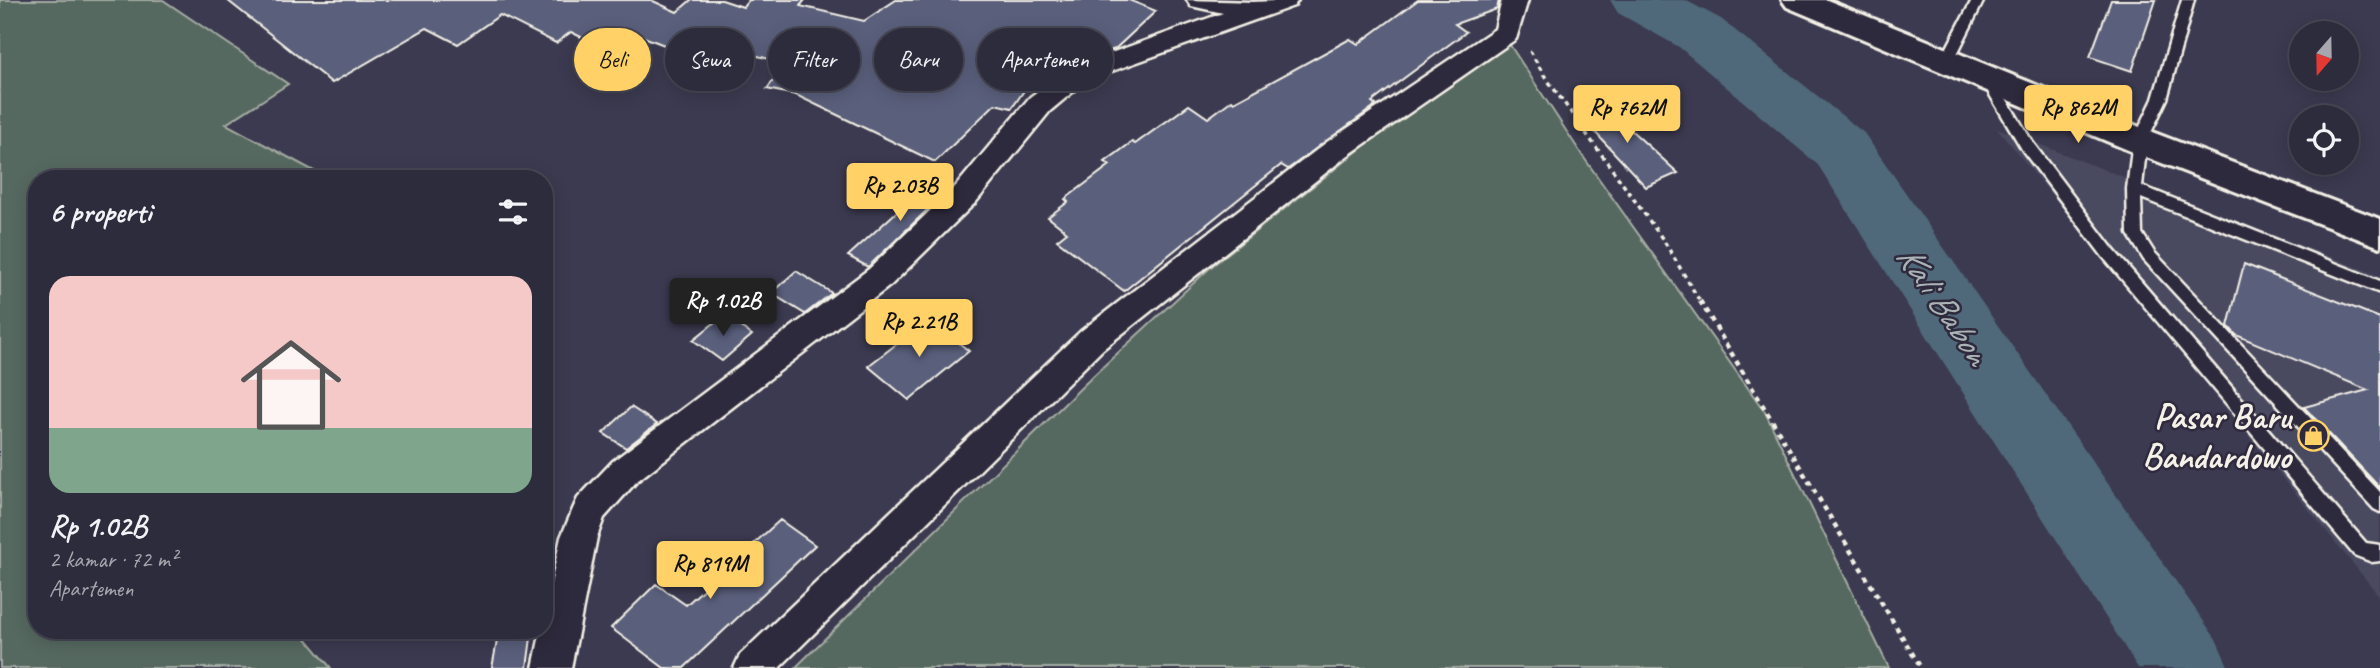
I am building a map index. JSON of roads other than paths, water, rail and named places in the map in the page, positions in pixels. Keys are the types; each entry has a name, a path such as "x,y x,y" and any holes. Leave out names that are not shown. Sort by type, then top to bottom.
{"street":[{"path":"1200,0 1255,11"},
{"path":"552,668 579,537 586,518 590,509 625,471 880,277 966,194 1040,104 1078,75 1285,0"},
{"path":"753,668 1091,340 1337,149 1507,33 1516,0"},
{"path":"1798,0 1953,48 1987,78 2148,127 2380,233"}],"lane":[{"path":"1953,48 1978,0"},
{"path":"2188,0 2148,127 2134,189 2135,233 2149,256 2380,504"},
{"path":"1987,78 2028,147 2108,253 2360,549 2372,554 2380,553"},
{"path":"2134,189 2380,287"}],"waterway":[{"name":"Kali Babon","path":"1639,0 1700,33 1841,149 2186,668"}],"place":[{"name":"Pasar Baru Bandardowo","path":"2314,436"}]}
